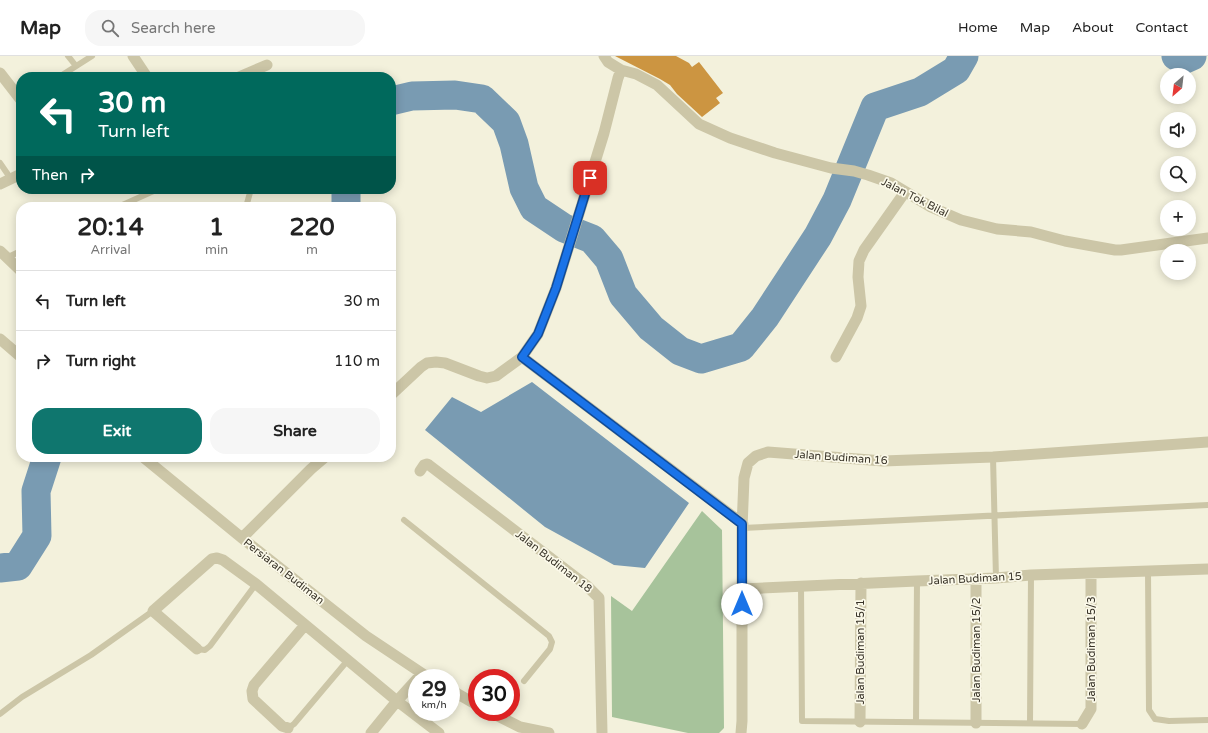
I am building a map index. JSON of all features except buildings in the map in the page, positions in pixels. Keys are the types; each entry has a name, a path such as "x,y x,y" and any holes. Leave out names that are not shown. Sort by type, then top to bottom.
{"street":[{"path":"133,56 144,72"},
{"name":"Jalan Tok Bilal","path":"604,56 608,62 621,70 636,74 657,85 699,124 730,138 776,153 831,168 854,171 891,183 931,206 961,220 997,228 1032,232 1065,241 1115,250 1208,238"},
{"path":"251,72 267,65"},
{"path":"396,390 427,363 445,363 487,378 496,376 522,357 538,334 556,288 604,133 621,70"},
{"path":"0,73 16,94"},
{"path":"0,184 16,177"},
{"path":"836,357 857,318 860,306 858,277 860,261 864,250 905,192"},
{"path":"3,255 16,267"},
{"path":"0,339 16,353"},
{"path":"522,357 742,526"},
{"name":"Jalan Budiman 16","path":"741,733 742,526 744,478 748,463 756,456 768,452 883,461 993,457 1208,442"},
{"name":"Persiaran Budiman","path":"149,462 366,636 411,669"},
{"path":"242,538 319,462"},
{"name":"Jalan Budiman 18","path":"420,471 424,465 430,465 586,585 599,598 602,733"},
{"path":"197,649 153,611 212,559 217,558 256,584 397,701 439,733"},
{"name":"Jalan Budiman 15","path":"742,589 996,578 1031,575 1208,569"},
{"name":"Jalan Budiman 15/3","path":"1082,724 1091,709 1090,573"},
{"name":"Jalan Budiman 15/2","path":"976,578 976,723"},
{"name":"Jalan Budiman 15/1","path":"860,722 861,583"},
{"path":"288,728 282,726 253,699 252,691 254,685 305,625"},
{"path":"371,733 397,701 408,690"},
{"path":"508,721 520,727 549,733"}],"lane":[{"path":"68,56 76,66"},
{"path":"67,72 92,56"},
{"path":"0,163 16,177"},
{"path":"126,202 140,194"},
{"path":"3,255 16,252"},
{"path":"993,457 993,516 996,578"},
{"path":"742,526 1208,506"},
{"path":"404,520 549,636 552,642 550,649 524,681"},
{"path":"1148,571 1149,710 1154,719 1169,721 1208,720"},
{"path":"1030,723 1031,575"},
{"path":"916,581 916,722"},
{"path":"197,649 205,650 210,646 256,584"},
{"path":"801,586 802,721 1082,724"},
{"path":"0,714 22,697 91,655 153,611"},
{"path":"288,728 294,724 348,660"}],"green space":[{"path":"702,511 722,530 724,728 719,733 688,733 612,717 611,596 632,611"}],"water":[{"path":"532,382 689,503 645,568 614,565 545,527 425,430 452,397 481,412"}],"waterway":[{"path":"396,100 412,96 455,95 482,99 506,122 514,144 524,188 534,208 564,228 592,239 609,259 623,295 651,328 680,351 701,359 741,347 765,317 818,236 837,200 875,107 920,92 956,70 964,56"},
{"path":"1176,56 1183,60 1192,56"},
{"path":"346,194 346,202"},
{"path":"0,568 18,566 37,536 36,491 45,462"}],"route":[{"path":"590,178 556,288 538,334 522,357 742,524 742,604"}]}
